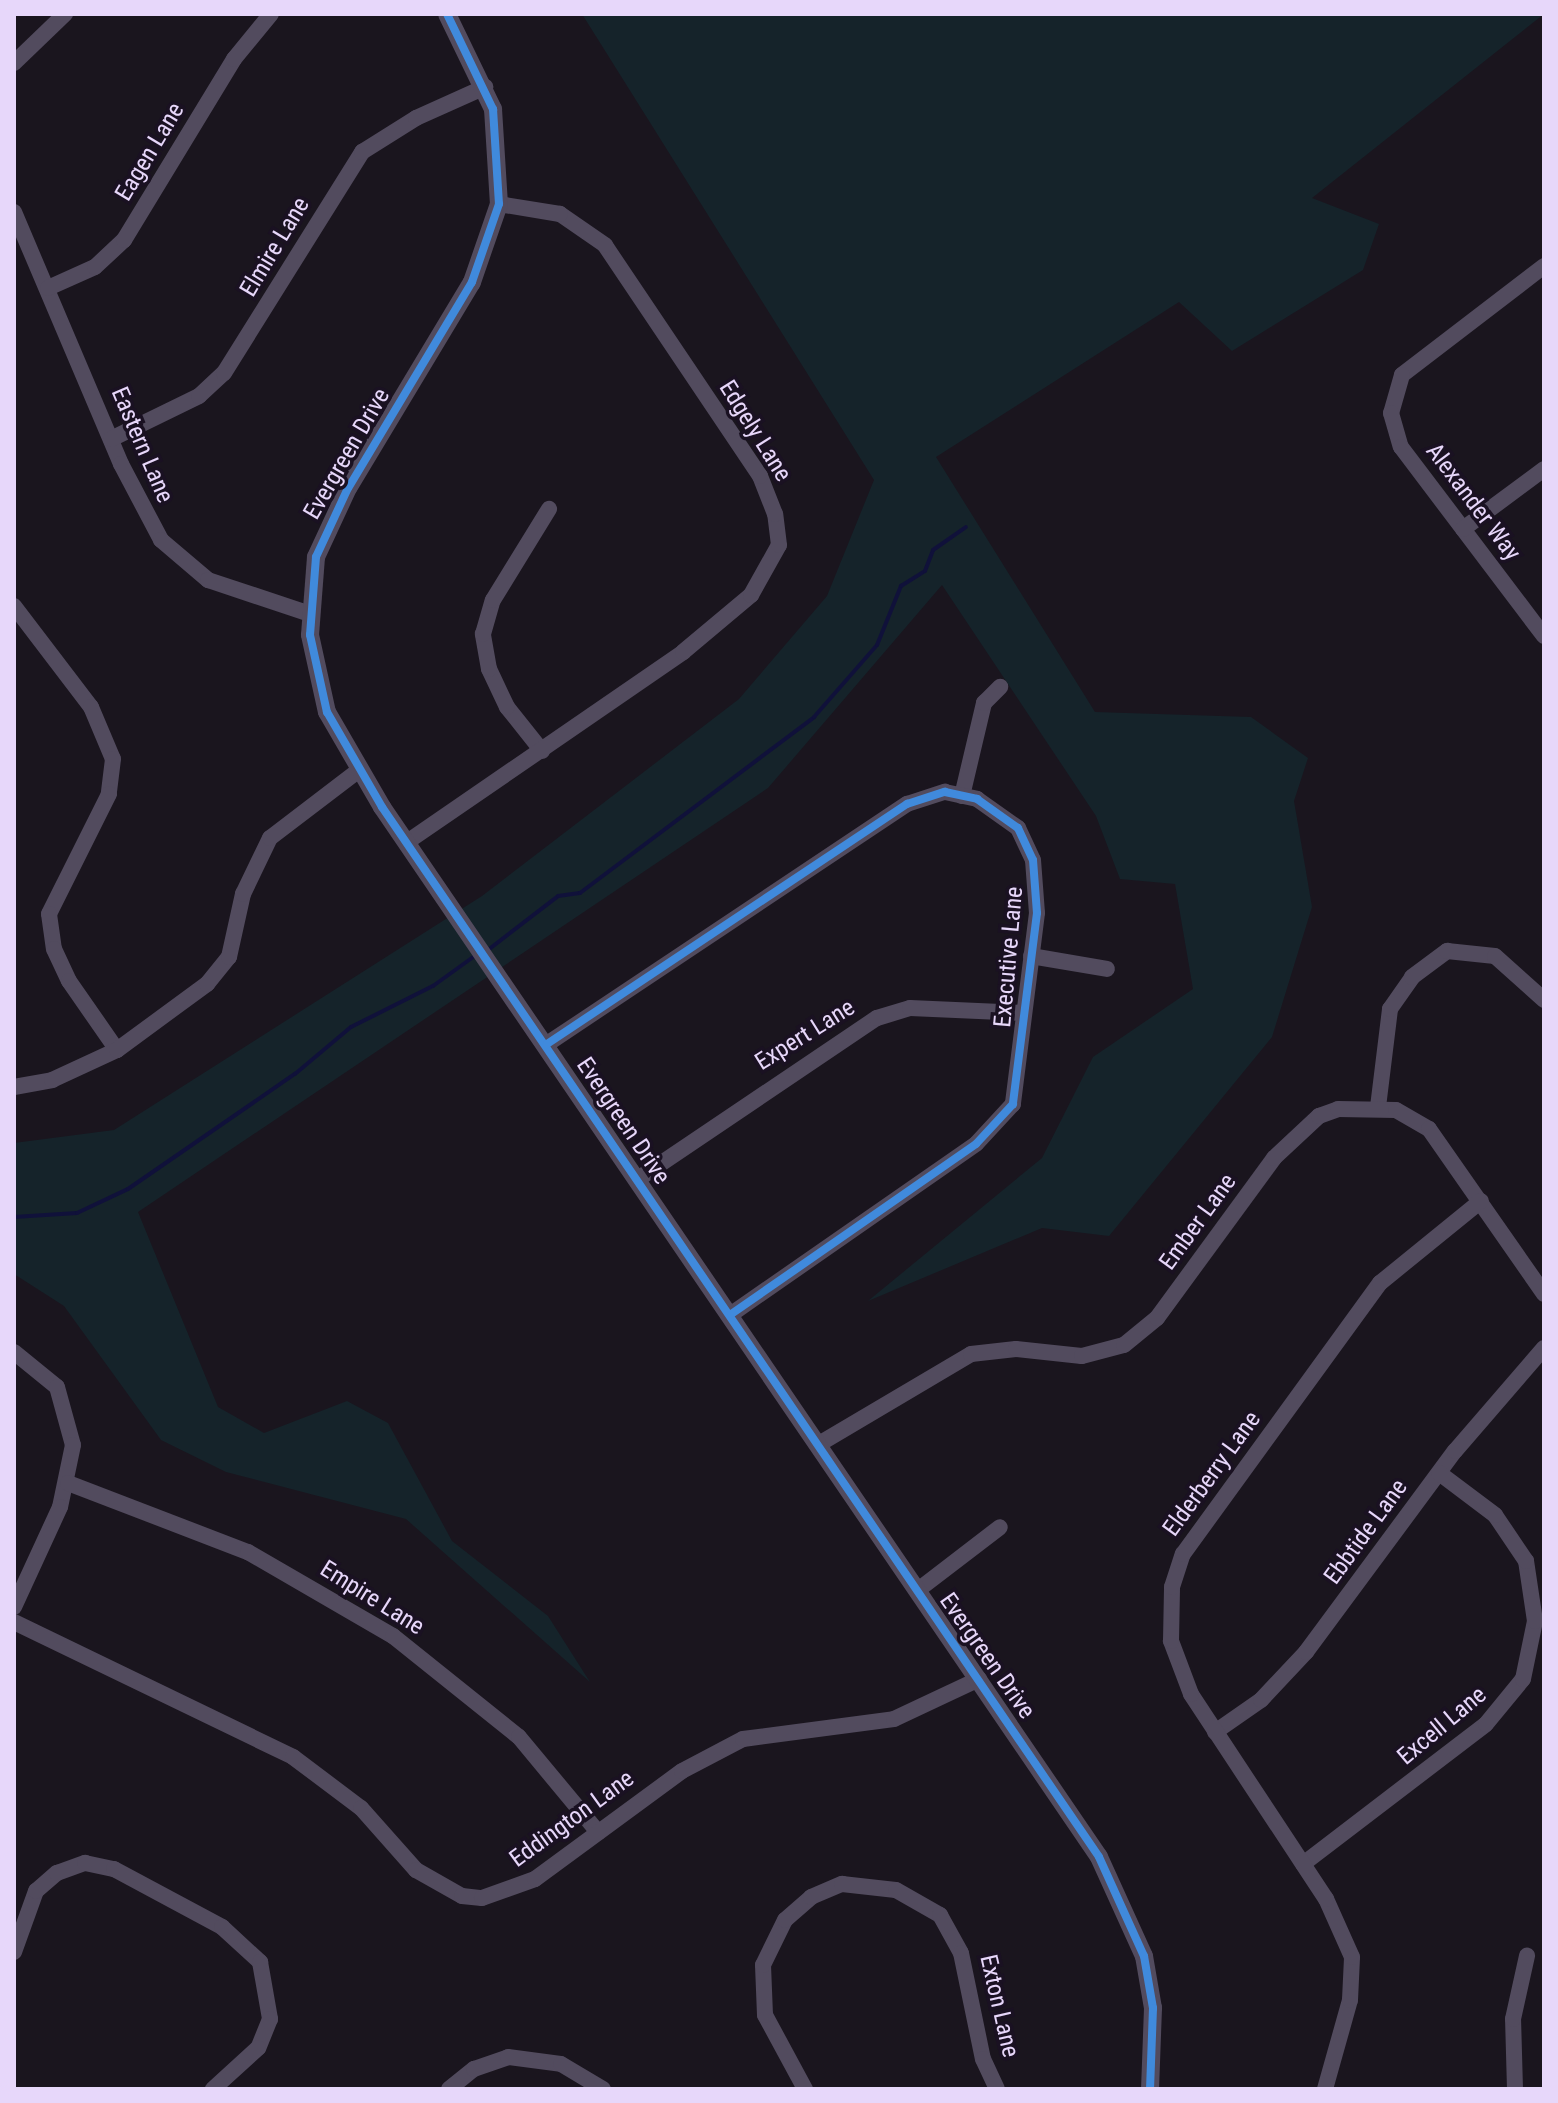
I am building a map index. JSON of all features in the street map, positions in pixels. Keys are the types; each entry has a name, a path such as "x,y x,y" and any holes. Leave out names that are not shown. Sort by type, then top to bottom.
{"street":[{"path":"14,63 65,14"},
{"name":"Eagen Lane","path":"48,288 95,267 124,240 234,59 271,14"},
{"name":"Evergreen Drive","path":"447,14 485,87 498,133 499,204 472,282 324,533 310,614 318,686 358,771 1099,1857 1136,1931 1153,2008 1150,2089"},
{"name":"Elmire Lane","path":"111,439 199,396 224,373 362,152 395,129 485,87"},
{"name":"Edgely Lane","path":"407,842 542,751 735,609 773,565 779,531 755,467 605,245 560,214 499,204"},
{"name":"Eastern Lane","path":"14,212 144,514 175,555 227,588 310,614"},
{"name":"Alexander Way","path":"1543,269 1402,375 1391,413 1401,447 1544,636"},
{"path":"1463,529 1544,469"},
{"path":"542,751 507,707 489,669 483,634 497,591 549,509"},
{"path":"14,606 91,707 113,759 109,794 49,914 54,949 69,981 117,1050"},
{"path":"962,796 984,703 1000,687"},
{"path":"14,1087 52,1080 117,1050 207,984 229,957 243,894 270,838 358,771"},
{"name":"Executive Lane","path":"547,1044 890,813 923,797 962,796 994,805 1026,843 1037,896 1019,1088 1004,1119 731,1314"},
{"path":"1378,1107 1390,1009 1412,977 1447,951 1495,956 1544,1000"},
{"path":"1031,956 1107,969"},
{"name":"Expert Lane","path":"638,1179 877,1018 910,1008 1024,1013"},
{"name":"Ember Lane","path":"819,1444 971,1354 1016,1349 1082,1356 1124,1345 1157,1318 1274,1158 1308,1126 1338,1109 1378,1107 1429,1129 1544,1294"},
{"name":"Elderberry Lane","path":"1325,2089 1350,2000 1352,1957 1337,1917 1191,1694 1171,1641 1172,1587 1183,1554 1380,1283 1481,1201"},
{"name":"Ebbtide Lane","path":"1215,1732 1261,1700 1306,1652 1439,1473 1544,1348"},
{"path":"14,1352 43,1370 65,1405 73,1445 68,1483 14,1607"},
{"name":"Excell Lane","path":"1303,1864 1486,1724 1514,1695 1526,1670 1535,1621 1522,1553 1495,1515 1439,1473"},
{"name":"Empire Lane","path":"68,1483 248,1552 393,1636 519,1737 598,1832"},
{"path":"918,1590 1000,1527"},
{"name":"Eddington Lane","path":"14,1622 293,1757 361,1808 416,1870 462,1896 510,1892 701,1758 743,1739 894,1719 979,1679"},
{"path":"14,1952 36,1891 57,1873 85,1863 114,1869 222,1927 260,1962 270,2019 258,2048 213,2089"},
{"name":"Exton Lane","path":"805,2089 765,2015 763,1965 791,1914 842,1884 896,1890 940,1915 961,1953 983,2059 997,2089"},
{"path":"1515,2089 1513,2019 1527,1956"},
{"path":"449,2089 490,2061 527,2057 570,2067 603,2089"}],"shaded area":[{"path":"582,14 1544,14 1312,198 1379,224 1363,270 1232,351 1179,302 936,457 1095,712 1251,717 1308,758 1294,801 1312,907 1272,1037 1109,1236 1042,1228 868,1301 1042,1158 1093,1057 1193,989 1175,884 1120,879 1096,816 942,585 768,788 138,1212 218,1407 264,1433 347,1401 388,1423 452,1541 548,1616 590,1682 406,1519 226,1472 161,1440 64,1306 14,1274 14,1143 114,1130 482,896 739,699 827,596 874,480"}],"waterway":[{"path":"488,950 558,896 580,893 814,717 877,645 901,586 925,571 933,550 966,527"},
{"path":"14,1217 77,1213 128,1189 295,1074 351,1027 433,986 476,955"}],"cycle path":[{"path":"447,14 493,109 499,204 472,282 348,488 316,557 310,635 327,712 382,807 1099,1857 1144,1956 1153,2008 1150,2089"},
{"path":"547,1044 907,804 945,792 977,799 1018,828 1033,860 1037,913 1013,1104 976,1144 731,1314"}]}
